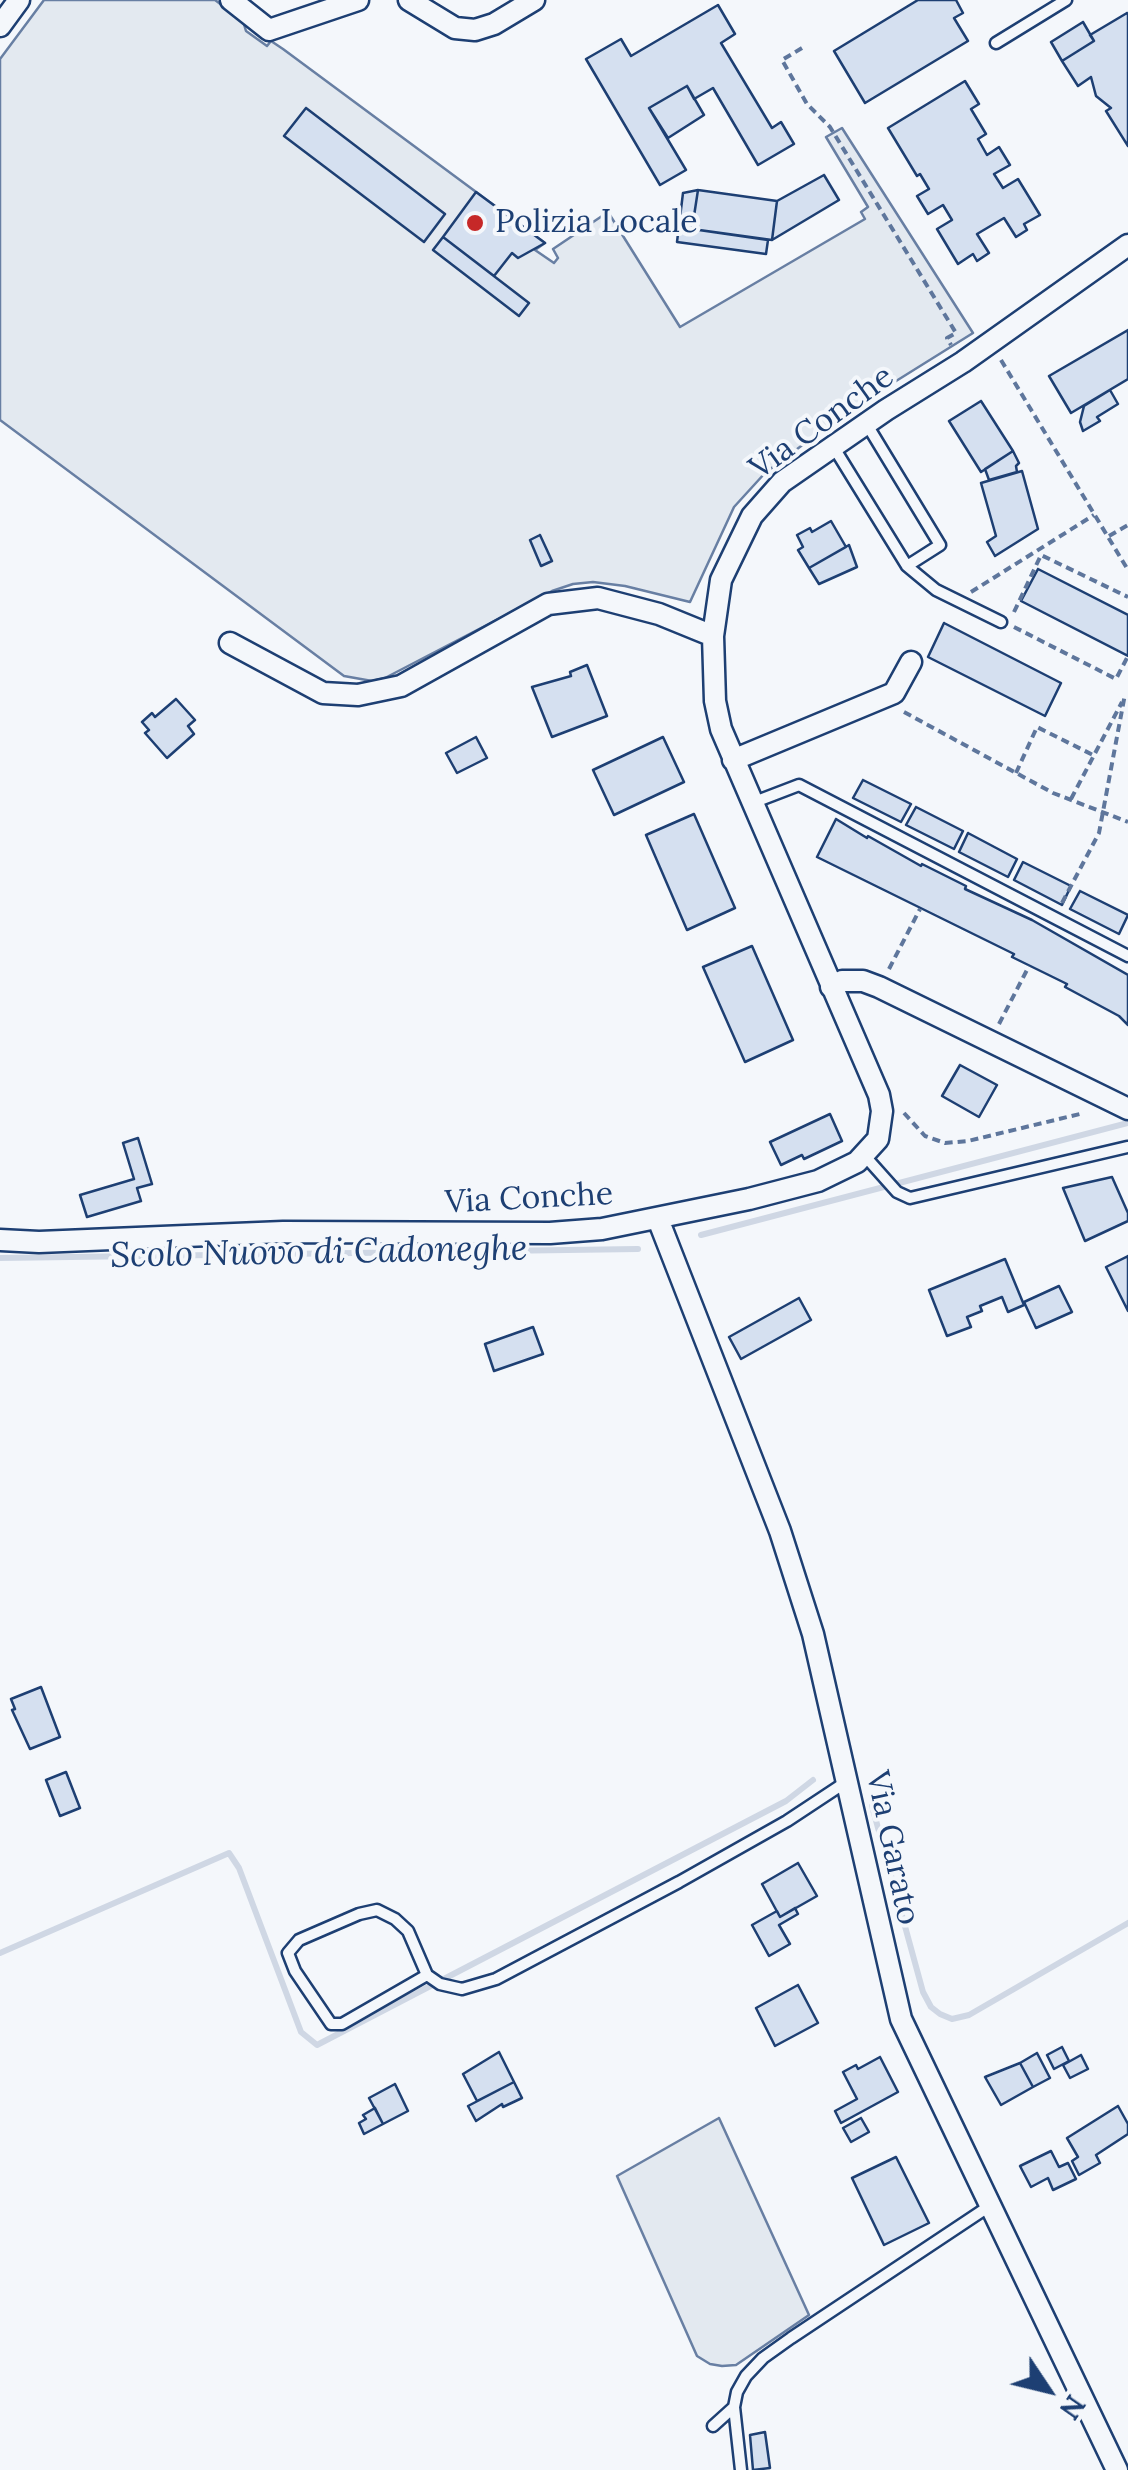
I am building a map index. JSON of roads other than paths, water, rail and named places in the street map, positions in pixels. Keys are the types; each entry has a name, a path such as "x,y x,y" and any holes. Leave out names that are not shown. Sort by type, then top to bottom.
{"street":[{"path":"0,26 19,0"},
{"path":"231,0 270,30 358,0"},
{"path":"409,0 455,28 475,30 494,24 534,0"},
{"name":"Via Conche","path":"0,1240 39,1242 284,1232 550,1233 658,1219 818,1181 841,1172 864,1155 878,1139 882,1111 873,1080 721,729 712,636 721,580 752,516 782,482 1128,245"},
{"path":"230,642 323,692 358,695 401,686 548,604 598,598 659,614 712,636"},
{"path":"733,760 894,692 911,662"},
{"path":"832,987 842,981 862,981 879,987 1123,1107"},
{"name":"Via Garato","path":"658,1219 780,1532 813,1634 901,2019 1117,2470"}],"lane":[{"path":"996,43 1066,0"},
{"path":"866,423 940,544 907,566"},
{"path":"832,446 907,566 936,590 1007,623"},
{"path":"752,803 799,785 1128,956"},
{"path":"864,1155 883,1178 910,1198 1127,1147"},
{"path":"426,1975 342,2024 331,2024 295,1971 288,1953 299,1940 378,1910 395,1918 408,1931 426,1975 440,1984 462,1989 496,1979 680,1882 788,1821 847,1781"},
{"path":"741,2470 734,2406 746,2376 764,2358 988,2207"},
{"path":"712,2426 734,2406"}],"waterway":[{"name":"Scolo Nuovo di Cadoneghe","path":"701,1235 1128,1123"},
{"name":"Scolo Nuovo di Cadoneghe","path":"0,1258 638,1249"},
{"path":"0,1953 229,1853 239,1868 301,2032 317,2045 786,1801 813,1780"},
{"path":"872,1806 923,1992 940,2014 952,2019 969,2015 1128,1923"}],"place":[{"name":"Polizia Locale","path":"475,223"}]}
